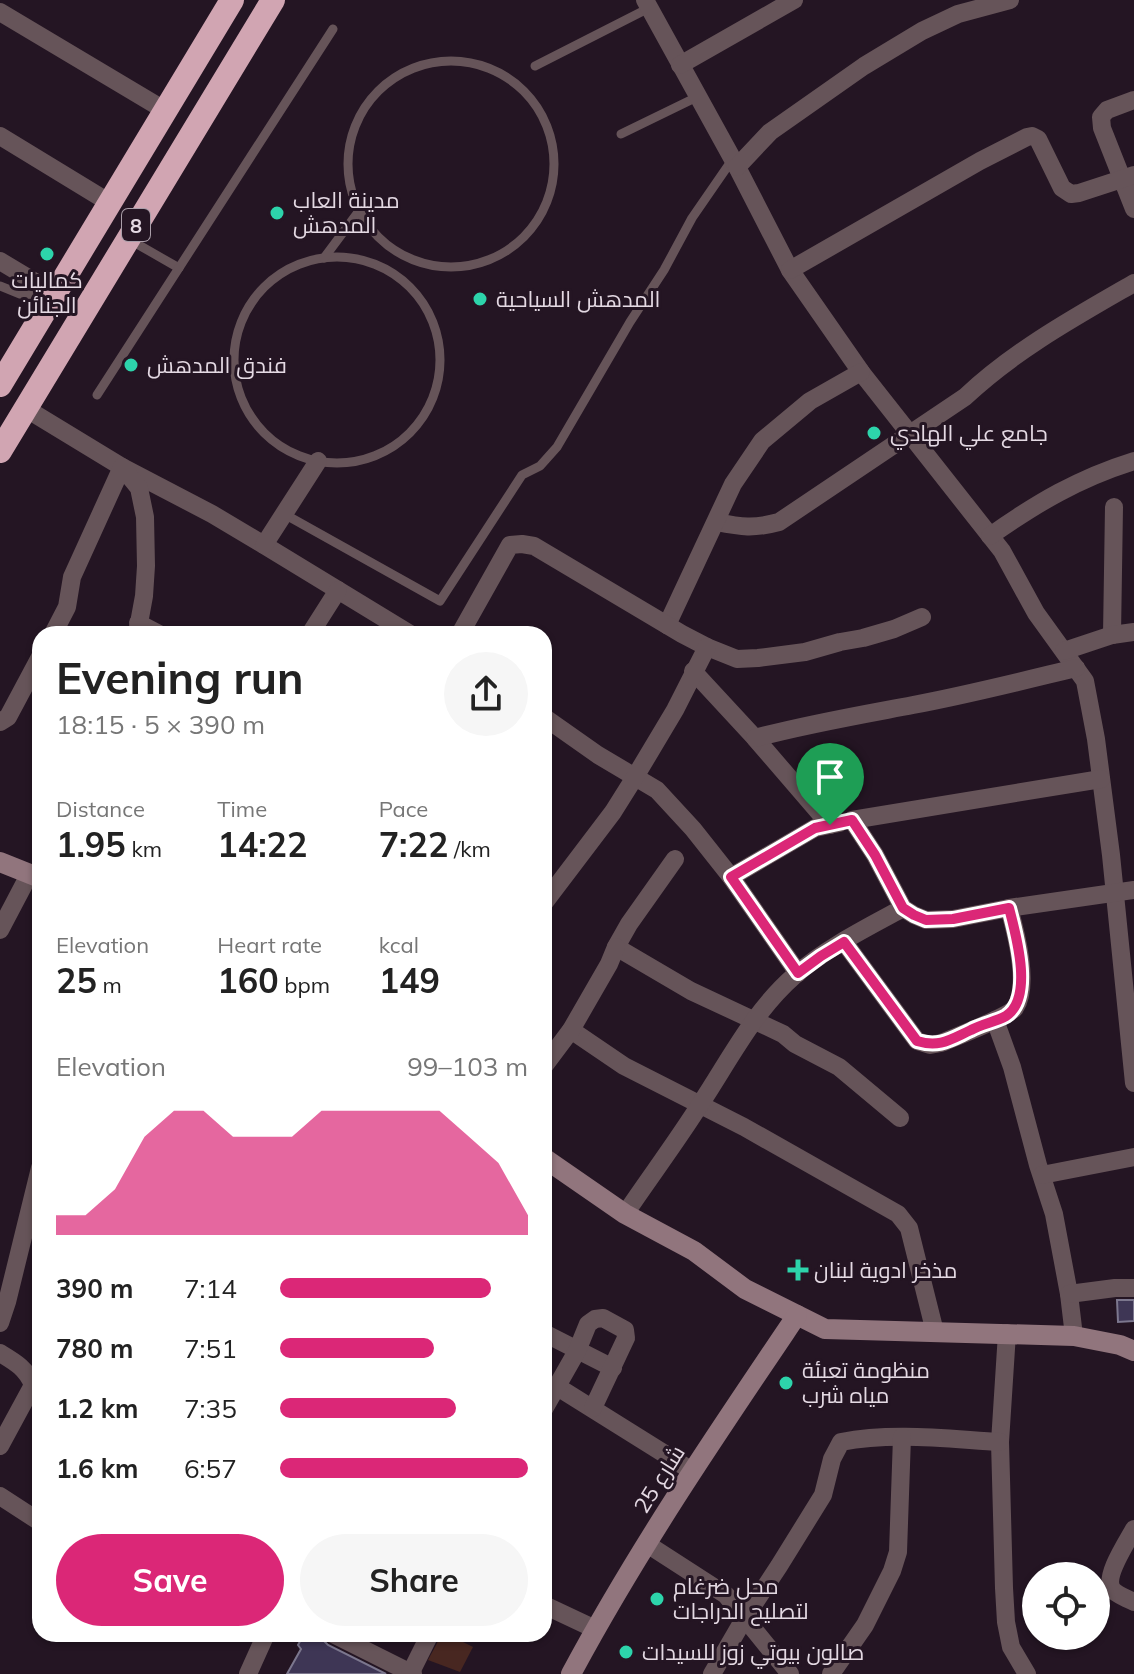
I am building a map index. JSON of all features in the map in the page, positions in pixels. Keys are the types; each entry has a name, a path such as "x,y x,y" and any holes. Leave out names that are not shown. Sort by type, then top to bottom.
{"highway":[{"name":"8","path":"0,451 273,0"},
{"name":"8","path":"0,385 166,111 227,2"}],"street":[{"path":"680,65 794,0"},
{"path":"734,163 804,106 922,31 958,14 1010,0"},
{"path":"647,4 790,270 861,372 1002,551 1036,613 1085,681 1101,779 1134,1083"},
{"path":"0,12 166,111"},
{"path":"1134,100 1107,110 1101,117 1102,128 1128,177 1134,209"},
{"path":"0,136 110,203"},
{"path":"790,270 1027,137 1038,139 1062,188 1071,194 1128,177"},
{"path":"0,261 55,294"},
{"path":"716,522 743,527 779,522 965,397 991,372 1029,345 1134,283"},
{"path":"667,625 733,484 762,441 810,401 861,372"},
{"path":"25,408 122,467 212,514 397,626"},
{"path":"264,545 318,461"},
{"path":"990,536 1033,506 1100,472 1134,461"},
{"path":"122,467 139,488 145,517 146,566 138,626"},
{"path":"57,626 67,607 72,577 122,467"},
{"path":"1112,635 1114,507"},
{"path":"464,626 510,545 522,544 534,546 667,625 737,659 805,652 894,629 922,617"},
{"path":"315,626 338,590"},
{"path":"1064,651 1112,635 1134,632"},
{"path":"553,875 613,812 675,710 707,647"},
{"path":"755,738 830,719 914,705 1076,668"},
{"path":"693,671 830,825"},
{"path":"0,722 8,717 32,672"},
{"path":"552,722 657,790 731,877 798,973"},
{"path":"731,877 815,828 1101,779"},
{"path":"852,820 880,862 903,908 926,920 953,919 1134,890"},
{"path":"552,1055 571,1030 629,924 675,859"},
{"path":"0,862 32,875"},
{"path":"0,930 32,881"},
{"path":"625,1214 701,1104 753,1020 798,973 869,926 903,908"},
{"path":"844,942 917,1041 930,1045 941,1043 1006,1015 1015,1007 1022,987 1009,908"},
{"path":"616,947 691,991 783,1034 795,1044 839,1067 900,1118"},
{"path":"995,1020 1012,1067 1054,1214 1074,1336"},
{"path":"571,1030 624,1066 701,1104 898,1214 909,1228 935,1332"},
{"path":"1042,1175 1134,1157"},
{"path":"552,1164 625,1214 694,1251 745,1289 825,1329 1074,1336 1129,1346"},
{"path":"0,1323 32,1212"},
{"path":"1069,1294 1134,1288"},
{"name":"شارع 25","path":"571,1674 595,1629 692,1471 797,1315"},
{"path":"552,1394 577,1351 588,1324 603,1318 625,1330 626,1338 593,1408"},
{"path":"1007,1333 1000,1442 1006,1622 1011,1647 1027,1674"},
{"path":"552,1337 613,1368"},
{"path":"0,1353 17,1363 32,1380"},
{"path":"556,1386 692,1471"},
{"path":"0,1446 32,1392"},
{"path":"712,1674 823,1495 832,1459 841,1442 867,1437 902,1437 1000,1442"},
{"path":"831,1674 865,1625 898,1552 902,1437"},
{"path":"0,1496 32,1517"},
{"path":"1134,1529 1111,1572 1110,1584 1113,1592 1134,1602"},
{"path":"647,1544 726,1595 790,1674"},
{"path":"552,1609 595,1629"},
{"path":"248,1674 262,1642"},
{"path":"349,1642 411,1673 426,1642"}],"lane":[{"path":"535,66 647,4"},
{"path":"97,395 333,29"},
{"path":"462,62 506,77 529,97 546,123 554,153 555,168 549,198 535,225 513,247 471,265 440,267 402,255 373,232 359,211 351,191 349,145 359,116 389,82 417,67 432,63 462,62"},
{"path":"621,134 697,97"},
{"path":"286,515 440,601 522,475 540,466 557,447 692,218 734,163"},
{"path":"324,258 359,211"},
{"path":"128,239 179,268"},
{"path":"392,273 402,255"},
{"path":"324,258 363,260 392,273 415,293 437,333 440,364 435,394 420,421 386,451 357,461 318,461 282,447 249,415 237,387 233,357 239,326 254,299 288,269 324,258"},
{"path":"0,286 20,294 55,294"}],"shaded area":[{"path":"438,1642 463,1642 473,1647 460,1672 428,1660"}],"building":[{"path":"1117,1300 1134,1300 1134,1321 1118,1322"},
{"path":"300,1642 325,1642 386,1674 287,1674 301,1649"}],"place":[{"name":"مدينة العاب المدهش","path":"277,213"},
{"name":"كماليات الجنائن","path":"47,254"},
{"name":"المدهش السياحية","path":"480,299"},
{"name":"فندق المدهش","path":"131,365"},
{"name":"جامع علي الهادي","path":"874,433"},
{"name":"مذخر ادوية لبنان","path":"798,1270"},
{"name":"منظومة تعبئة مياه شرب","path":"786,1383"},
{"name":"محل ضرغام لتصليح الدراجات","path":"657,1599"},
{"name":"صالون بيوتي زوز للسيدات","path":"626,1652"}],"route":[{"path":"852,820 884,869 903,908 914,915 926,920 953,919 1009,908 1022,987 1015,1007 1006,1015 930,1045 917,1041 844,942 798,973 731,877 815,828 830,825 852,820"}]}
